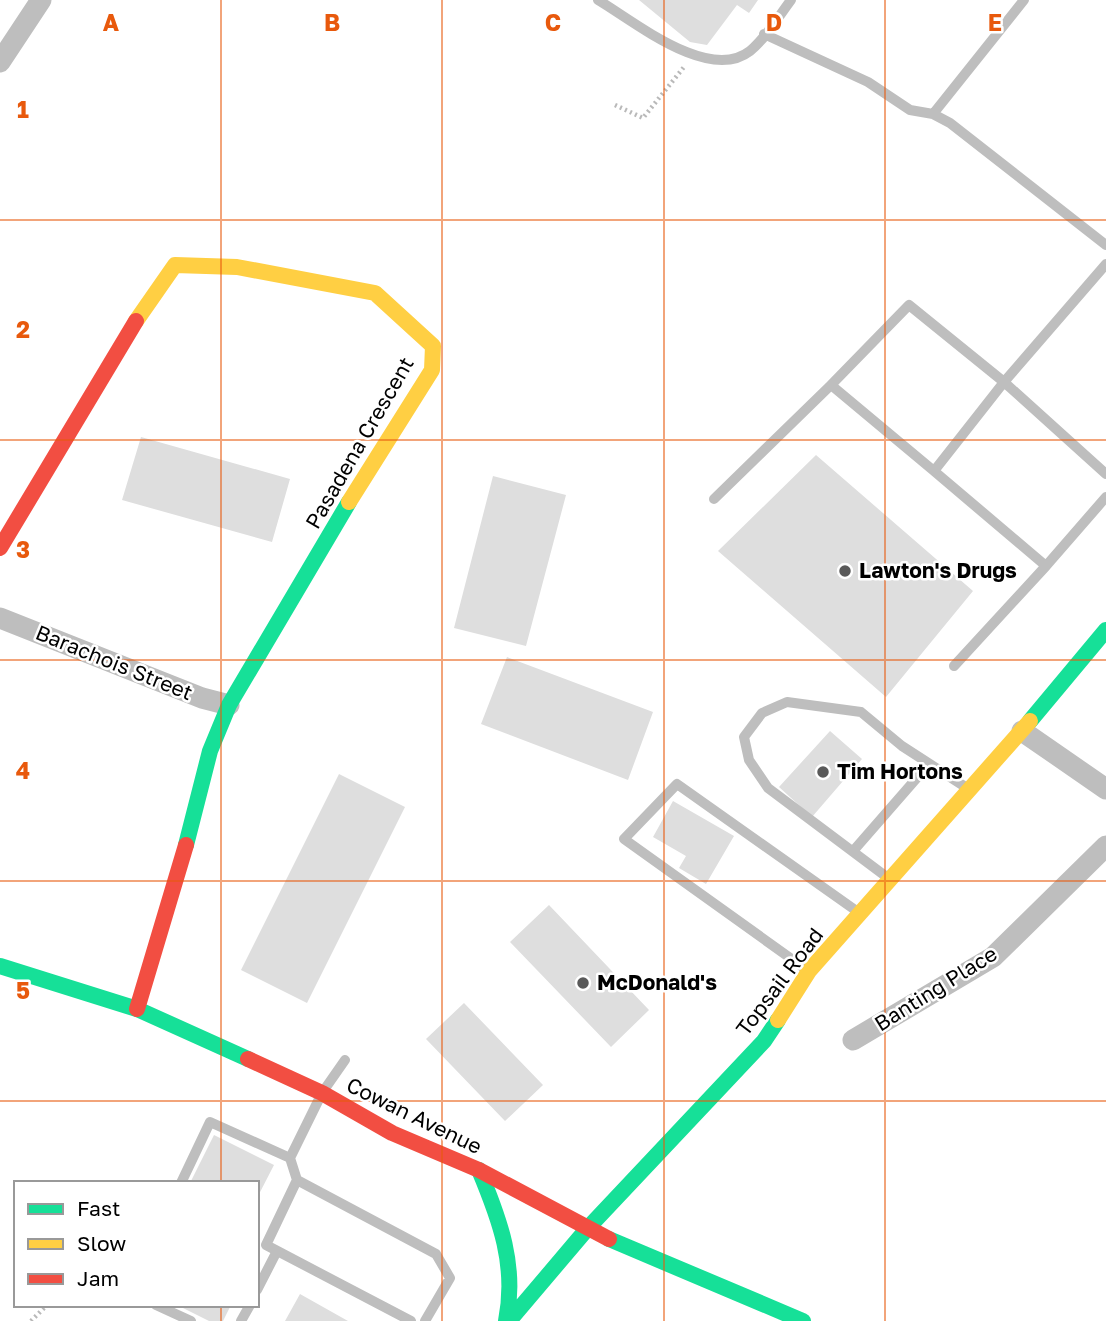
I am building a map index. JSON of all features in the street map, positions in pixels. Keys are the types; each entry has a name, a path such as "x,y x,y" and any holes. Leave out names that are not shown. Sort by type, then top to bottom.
{"street":[{"path":"0,62 41,0"},
{"name":"Pasadena Crescent","path":"0,548 121,342 175,265 237,267 375,293 433,346 432,370 394,426 229,705 210,751 197,810 136,1009"},
{"name":"Barachois Street","path":"0,618 202,698 229,705"},
{"name":"Topsail Road","path":"507,1321 587,1229 764,1041 809,971 1022,731 1106,631"},
{"path":"1022,731 1106,789"},
{"name":"Banting Place","path":"853,1040 993,957 1106,846"},
{"name":"Cowan Avenue","path":"0,966 136,1009 322,1093 392,1133 479,1170 587,1229 803,1321"},
{"path":"479,1170 507,1240 512,1297 507,1321"}],"lane":[{"path":"598,0 693,56 707,61 738,58 749,52 791,0"},
{"path":"933,114 1024,0"},
{"path":"764,34 868,82 910,110 933,114 950,123 1106,245"},
{"path":"934,471 1004,382 1106,264"},
{"path":"714,499 909,306 1004,382 1106,474"},
{"path":"831,385 1046,566"},
{"path":"954,666 1106,497"},
{"path":"889,879 854,850 823,831 768,788 749,760 744,737 762,713 787,702 861,712 929,764 970,790"},
{"path":"854,850 929,764"},
{"path":"809,971 624,839 677,784 860,913"},
{"path":"345,1060 322,1093 290,1158 297,1180 266,1245 411,1321"},
{"path":"182,1181 210,1122 290,1158"},
{"path":"297,1180 436,1254 450,1278 425,1321"},
{"path":"259,1286 277,1251"},
{"path":"160,1307 191,1321"}],"path":[{"path":"615,105 643,118 693,56"},
{"path":"31,1321 45,1307"}],"building":[{"path":"639,0 758,0 749,13 737,5 707,45 690,42"},
{"path":"141,437 290,479 272,542 122,500"},
{"name":"Lawton's Drugs","path":"816,455 973,591 886,697 718,551"},
{"path":"493,476 566,495 526,646 454,628"},
{"path":"507,657 653,712 628,780 481,724"},
{"path":"830,731 862,759 812,817 779,787"},
{"path":"339,774 405,807 307,1003 241,970"},
{"path":"673,801 734,836 706,884 679,868 686,856 653,837"},
{"path":"549,905 649,1010 611,1047 510,942"},
{"path":"464,1003 543,1085 505,1121 426,1039"},
{"path":"214,1135 274,1165 259,1194 259,1181 191,1181"},
{"path":"300,1294 348,1321 285,1321"},
{"path":"181,1307 230,1307 223,1321 209,1321"}],"traffic: fast":[{"path":"186,845 210,751 229,705 349,502"},
{"path":"1030,721 1106,630"},
{"path":"0,966 137,1009 248,1059"},
{"path":"509,1321 587,1229 764,1041 778,1020"},
{"path":"479,1170 505,1244 509,1281 506,1321"},
{"path":"609,1239 803,1321"}],"traffic: slow":[{"path":"136,321 175,265 237,267 375,293 433,346 432,370 349,502"},
{"path":"778,1020 809,971 1030,721"}],"traffic: jam":[{"path":"0,548 136,321"},
{"path":"137,1009 186,845"},
{"path":"248,1059 322,1093 392,1133 479,1170 609,1239"}],"place":[{"name":"Lawton's Drugs","path":"845,571"},
{"name":"Tim Hortons","path":"823,772"},
{"name":"McDonald's","path":"583,983"}]}
